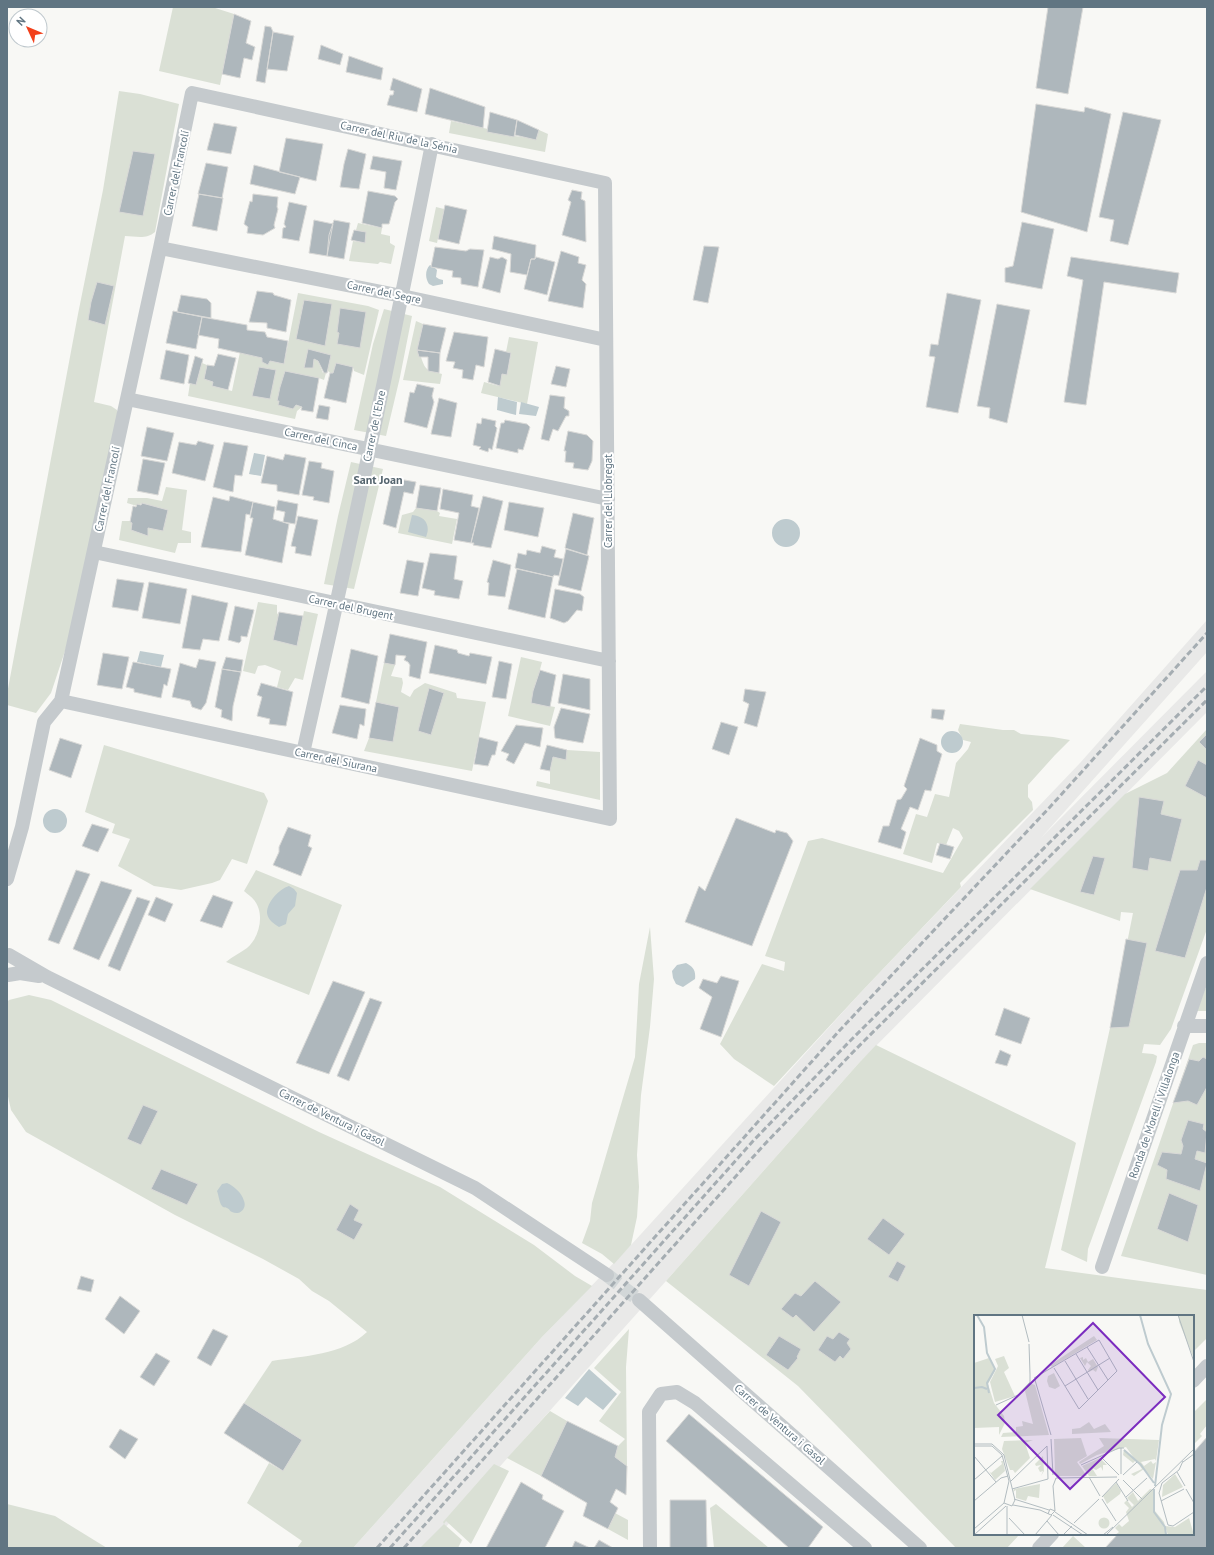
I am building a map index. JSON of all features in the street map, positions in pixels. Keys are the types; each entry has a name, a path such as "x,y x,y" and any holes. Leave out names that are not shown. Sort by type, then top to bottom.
{"street":[{"name":"Carrer del Riu de la Sénia","path":"192,93 432,144 604,183"},
{"name":"Carrer del Francolí","path":"7,879 22,827 44,722 61,701 160,248 192,93"},
{"name":"Carrer de l'Ebre","path":"303,753 337,604 402,296 432,144"},
{"name":"Carrer del Llobregat","path":"604,183 610,819"},
{"name":"Carrer del Segre","path":"160,248 402,296 606,340"},
{"name":"Carrer del Cinca","path":"127,399 608,499"},
{"name":"Carrer del Brugent","path":"94,552 609,661"},
{"name":"Carrer del Siurana","path":"61,701 610,819"},
{"path":"8,954 12,964 8,976"},
{"name":"Carrer de Ventura i Gasol","path":"8,954 47,977 475,1188 607,1275"},
{"name":"Ronda de Morell i Villalonga","path":"1102,1267 1207,963"},
{"name":"Carrer de Ventura i Gasol","path":"8,976 20,973 47,977"},
{"path":"1184,1026 1207,1026"},
{"name":"Carrer de Ventura i Gasol","path":"639,1300 920,1548"},
{"path":"1194,1380 1207,1366"},
{"path":"650,1548 650,1412 661,1394 677,1392 695,1403 865,1548"},
{"path":"1039,1548 1051,1535"}],"shaded area":[{"path":"173,7 212,7 234,14 220,85 159,71"},
{"path":"119,91 140,94 179,104 155,232 144,237 125,236 94,402 111,406 117,410 117,416 72,630 51,693 36,713 7,705 7,694 78,314 103,190"},
{"path":"451,121 488,129 488,132 536,139 539,130 548,134 545,152 449,133"},
{"path":"436,207 444,209 437,243 429,241"},
{"path":"358,223 382,228 381,234 390,236 390,243 395,246 391,264 380,262 378,264 349,261 353,241 365,243 366,232 356,230"},
{"path":"430,265 437,270 436,277 443,280 443,284 433,286 429,284 426,274"},
{"path":"298,293 368,306 379,310 364,375 354,371 353,367 336,363 333,373 330,373 327,370 331,355 308,349 304,367 313,368 314,359 318,361 323,373 326,373 324,380 285,371 277,400 302,407 297,411 295,419 188,396 190,383 196,385 202,363 207,365 204,379 213,382 212,386 232,391 240,352 262,358 268,364 270,361 284,364"},
{"path":"384,309 412,316 386,436 354,430 373,344"},
{"path":"416,321 423,324 417,350 419,357 421,357 424,366 428,370 442,374 440,384 403,380"},
{"path":"509,337 538,342 527,404 481,393 484,382 499,386 502,374 507,375 511,354 506,352"},
{"path":"498,397 517,402 516,415 497,410"},
{"path":"521,402 539,407 536,416 519,414"},
{"path":"254,453 265,455 261,476 249,474"},
{"path":"351,462 383,469 354,589 324,584"},
{"path":"166,487 187,490 182,530 191,532 191,543 178,543 175,553 119,540 122,521 130,521 132,523 131,530 148,536 148,528 168,510 142,503 137,506 127,503 128,498 147,498 162,501"},
{"path":"416,508 437,511 440,513 439,516 457,519 452,544 398,533 402,515 413,512"},
{"path":"412,515 420,517 426,522 428,529 426,537 408,532"},
{"path":"786,519 796,523 800,533 796,543 786,547 776,543 772,533 776,523"},
{"path":"258,602 277,605 277,613 297,646 304,611 318,614 303,680 295,678 288,690 277,687 281,671 265,665 258,666 255,674 243,671"},
{"path":"1207,620 1207,652 1041,838 1207,671 1207,712 858,1064 427,1548 353,1548 542,1337 631,1245 863,990 1080,763"},
{"path":"140,651 164,655 161,667 137,662"},
{"path":"521,657 542,662 531,703 555,707 550,726 508,716"},
{"path":"384,663 395,665 391,676 402,678 403,683 401,692 410,697 414,690 425,683 456,693 457,698 486,702 472,771 364,751 369,738 392,742 399,707 376,702"},
{"path":"960,724 1003,730 1014,730 1021,734 1070,740 1028,785 1028,797 1032,802 1033,810 960,883 961,887 774,1086 734,1059 720,1044 762,964 784,971 785,962 765,956 808,841 822,838 943,873 963,838 959,831 953,828 946,845 937,843 932,863 903,854 916,814 927,817 935,794 949,797 956,763 968,749 971,742 963,740 958,730"},
{"path":"1207,729 1207,929 1171,1029 1160,1045 1144,1044 1142,1053 1157,1056 1156,1062 1088,1249 1087,1262 1061,1250 1110,1028 1133,913 1121,912 1120,921 1030,889 1125,794 1167,773"},
{"path":"952,731 956,732 962,738 962,746 956,752 952,753 948,752 942,746 941,742 942,738 948,732"},
{"path":"104,745 264,793 268,801 247,864 232,859 220,880 181,890 154,886 118,866 130,839 112,833 115,824 85,812"},
{"path":"567,750 600,752 600,800 536,786 537,781 550,784 550,771 553,757 566,760"},
{"path":"50,809 60,809 67,816 67,826 60,833 50,833 43,826 43,816"},
{"path":"256,870 342,905 309,995 226,962 247,948 255,938 260,925 257,905 244,891"},
{"path":"289,886 297,893 295,906 288,914 286,924 279,927 270,920 267,913 271,900 274,896"},
{"path":"650,927 654,979 650,1027 641,1095 637,1155 639,1187 637,1217 631,1245 614,1264 602,1254 582,1243 590,1221 592,1203 635,1057 639,984"},
{"path":"686,963 694,969 695,979 683,987 676,984 672,971 677,965"},
{"path":"1207,984 1207,1011 1197,1011"},
{"path":"29,995 51,1000 319,1132 440,1187 534,1245 575,1276 592,1286 542,1337 353,1548 297,1548 302,1541 247,1503 269,1463 283,1471 302,1440 244,1403 272,1361 309,1356 335,1350 357,1340 367,1332 329,1301 312,1291 299,1279 263,1259 175,1215 26,1132 11,1110 7,1092 7,1002 9,1000"},
{"path":"1207,1043 1207,1275 1121,1256 1193,1045"},
{"path":"876,1045 1076,1143 1045,1268 1207,1290 1207,1338 1194,1351 1194,1315 974,1315 974,1535 1019,1535 1007,1548 956,1548 798,1386 666,1281"},
{"path":"227,1183 237,1190 243,1198 245,1204 244,1209 238,1213 232,1212 223,1207 221,1204 217,1191 222,1184"},
{"path":"629,1329 626,1367 627,1466 615,1457 618,1446 625,1439 599,1421 621,1392 594,1368"},
{"path":"589,1369 617,1394 603,1410 586,1397 578,1406 565,1398"},
{"path":"1207,1399 1207,1425 1200,1434 1202,1436 1194,1444 1194,1412"},
{"path":"550,1411 567,1421 541,1476 507,1458"},
{"path":"494,1464 509,1471 471,1544 446,1521 444,1524 443,1522"},
{"path":"7,1504 55,1516 107,1548 7,1548"},
{"path":"716,1504 769,1548 714,1548 710,1508"},
{"path":"615,1513 628,1520 628,1540 608,1529"},
{"path":"444,1524 462,1540 458,1548 420,1548"},
{"path":"1073,1536 1086,1548 1062,1548"}],"building":[{"path":"1048,7 1083,7 1068,94 1036,88"},
{"path":"234,14 251,21 246,43 255,47 252,60 244,58 240,78 222,74"},
{"path":"265,26 271,27 273,32 265,83 256,81"},
{"path":"273,32 294,36 287,71 267,69"},
{"path":"321,45 343,54 340,65 318,59"},
{"path":"349,56 383,68 381,80 346,72"},
{"path":"393,78 422,89 417,112 387,105 390,95 393,95 394,91 390,90"},
{"path":"430,88 485,107 483,128 425,114"},
{"path":"1036,104 1084,112 1085,107 1111,114 1087,232 1021,212"},
{"path":"490,112 517,120 514,137 487,132"},
{"path":"1123,112 1161,120 1128,245 1110,241 1114,220 1099,217"},
{"path":"517,120 539,130 536,140 515,135"},
{"path":"214,123 237,127 231,154 207,150"},
{"path":"286,138 323,144 316,181 279,172"},
{"path":"348,149 366,154 359,189 340,187"},
{"path":"133,151 155,154 143,216 119,212"},
{"path":"373,156 402,161 396,190 384,188 386,172 370,169"},
{"path":"206,163 228,167 222,198 198,194"},
{"path":"254,165 300,177 295,194 250,184"},
{"path":"572,190 582,192 581,199 585,201 586,242 562,235 571,202 568,200"},
{"path":"368,191 395,196 398,199 395,202 389,224 382,224 382,228 362,223"},
{"path":"199,194 223,198 217,231 192,226"},
{"path":"253,194 278,197 278,209 274,225 275,228 263,235 247,233 248,227 244,224 250,201 252,202"},
{"path":"289,202 307,206 299,241 282,238 283,228 286,227 284,224"},
{"path":"445,205 467,210 459,244 438,239"},
{"path":"314,220 333,224 327,256 309,253"},
{"path":"334,220 350,223 344,259 327,256 329,235"},
{"path":"1022,222 1054,229 1042,289 1005,282 1005,268 1013,266"},
{"path":"354,230 366,232 365,243 351,240"},
{"path":"494,236 536,245 535,259 531,259 527,275 510,272 511,254 492,249"},
{"path":"704,246 719,247 708,303 693,300"},
{"path":"435,247 466,251 470,249 484,250 478,287 461,284 461,278 452,277 453,271 431,267"},
{"path":"561,251 579,257 578,263 586,265 582,280 586,284 583,308 548,301"},
{"path":"490,257 498,259 502,257 507,260 500,293 482,288"},
{"path":"536,257 555,262 547,295 524,289 531,259 535,259"},
{"path":"1071,257 1179,273 1176,293 1104,282 1086,405 1064,402 1083,280 1067,276"},
{"path":"97,282 114,286 105,325 88,320 91,302"},
{"path":"257,291 273,293 274,295 291,300 286,332 267,328 267,323 249,322"},
{"path":"947,293 981,300 958,413 926,407 935,357 929,356 931,344 938,345"},
{"path":"181,295 207,299 211,303 211,318 177,312"},
{"path":"304,300 332,304 325,346 296,339"},
{"path":"997,304 1030,310 1007,423 989,418 990,408 977,406"},
{"path":"340,308 366,312 360,348 337,344"},
{"path":"173,311 202,317 196,349 166,343"},
{"path":"202,317 247,325 247,330 265,332 267,337 288,341 284,364 270,361 268,365 262,362 262,358 218,348 219,339 198,335"},
{"path":"423,324 446,328 440,353 417,350"},
{"path":"454,332 488,337 484,367 476,365 473,380 462,378 463,370 453,368 455,362 446,361"},
{"path":"308,349 331,355 327,373 324,373 318,361 314,359 313,368 304,368"},
{"path":"495,349 511,353 507,375 502,374 500,386 488,382"},
{"path":"166,350 189,355 184,384 160,379"},
{"path":"417,350 440,353 439,373 428,371 428,357 419,357"},
{"path":"218,354 236,358 228,390 212,386 213,382 204,379 207,365 214,366"},
{"path":"195,356 203,359 196,385 188,383"},
{"path":"336,363 353,367 346,403 324,398 330,373 333,373"},
{"path":"556,366 570,369 566,387 551,384"},
{"path":"259,367 276,370 270,399 252,396"},
{"path":"285,371 319,378 313,412 301,410 302,407 296,405 293,409 278,405 279,401 277,401"},
{"path":"417,384 434,388 432,396 434,402 427,428 404,422 410,392 414,393"},
{"path":"550,395 565,397 564,408 569,411 569,416 566,416 558,431 553,429 549,441 541,439"},
{"path":"439,398 457,403 451,437 431,434"},
{"path":"319,405 330,407 328,420 316,418"},
{"path":"482,418 496,421 495,426 497,428 492,450 489,448 488,452 479,449 481,447 473,445 477,423 481,424"},
{"path":"505,420 527,424 530,427 523,450 518,449 518,453 496,448 501,423 504,423"},
{"path":"147,427 174,433 167,461 141,456"},
{"path":"568,431 587,435 593,441 592,461 588,470 573,468 574,463 565,462 566,451 564,451"},
{"path":"198,441 214,445 205,481 172,473 179,442 196,445"},
{"path":"224,442 248,446 242,476 235,475 233,492 213,487"},
{"path":"285,454 306,458 299,495 277,491 277,485 261,483 267,456 283,460"},
{"path":"143,459 165,463 158,495 137,491"},
{"path":"309,461 322,463 321,468 334,471 329,503 313,500 314,497 302,495"},
{"path":"393,478 416,482 413,494 404,492 396,528 383,524"},
{"path":"420,485 441,488 437,511 416,508"},
{"path":"443,489 473,495 471,506 479,508 471,543 454,540 459,513 440,509"},
{"path":"230,496 253,502 250,515 246,514 241,552 201,547 213,497 229,501"},
{"path":"483,496 503,501 491,548 473,545 474,543 471,543"},
{"path":"278,500 298,504 295,524 283,522 285,512 276,510"},
{"path":"253,502 275,507 273,519 289,524 282,563 245,555 253,518 250,518"},
{"path":"509,502 544,508 538,537 504,530"},
{"path":"142,503 168,510 163,531 148,528 148,536 131,530 132,523 130,522 133,506 136,507 137,504 141,505"},
{"path":"573,513 594,518 587,555 565,548"},
{"path":"298,516 318,520 311,556 295,553 296,547 291,546"},
{"path":"542,546 556,550 554,557 563,559 559,576 554,575 553,577 515,568 518,553 526,555 527,550 540,553"},
{"path":"566,549 589,556 581,591 558,585"},
{"path":"430,553 457,556 454,579 463,581 459,599 434,595 435,591 422,588"},
{"path":"407,560 424,563 418,596 400,593"},
{"path":"493,560 511,565 505,597 488,595 489,583 487,582"},
{"path":"517,569 553,577 545,618 508,609"},
{"path":"117,579 144,583 138,611 112,607"},
{"path":"149,582 187,589 180,624 142,618"},
{"path":"555,589 580,594 584,597 582,611 577,610 568,621 564,623 550,618"},
{"path":"192,595 228,603 219,641 203,639 200,650 182,648"},
{"path":"235,606 254,610 247,637 241,636 241,641 239,643 228,640"},
{"path":"279,612 303,616 297,646 273,640"},
{"path":"390,634 427,642 420,679 409,676 410,665 404,660 406,656 396,655 395,665 384,663"},
{"path":"435,645 457,650 458,653 469,656 470,653 492,657 486,684 429,673"},
{"path":"351,649 378,656 369,704 341,697"},
{"path":"103,653 129,657 122,689 97,685"},
{"path":"226,657 243,660 241,672 222,669"},
{"path":"199,659 216,662 206,703 201,710 192,707 190,701 172,697 180,663 196,668"},
{"path":"499,661 512,664 506,699 492,697"},
{"path":"133,662 171,669 167,686 164,684 161,698 134,692 134,689 126,687"},
{"path":"222,669 241,672 233,706 232,721 221,717 222,710 215,707"},
{"path":"540,670 556,675 550,707 531,703 533,691"},
{"path":"563,674 590,679 590,710 558,703"},
{"path":"261,683 293,692 286,726 269,724 270,719 257,716 262,697 257,695"},
{"path":"429,688 444,693 431,735 418,731"},
{"path":"745,689 766,692 757,727 744,723 749,704 743,701"},
{"path":"376,702 399,707 393,742 369,738"},
{"path":"340,705 366,709 364,726 360,724 357,739 332,733"},
{"path":"561,708 590,714 583,743 555,738 554,727"},
{"path":"932,709 945,710 943,720 931,718"},
{"path":"721,722 738,727 729,755 712,749"},
{"path":"516,725 543,728 540,747 525,743 514,764 506,760 509,754 501,751"},
{"path":"1207,734 1207,750 1199,742"},
{"path":"479,737 498,742 495,755 492,755 488,766 474,764"},
{"path":"60,738 82,745 71,778 49,770"},
{"path":"920,738 937,745 937,751 942,754 931,791 925,790 918,810 910,807 901,829 906,832 901,849 878,842 883,826 889,826 897,800 901,799 907,789 904,786"},
{"path":"547,745 567,750 566,760 553,757 550,771 540,769"},
{"path":"1198,760 1207,765 1207,798 1185,786"},
{"path":"1139,797 1164,801 1161,814 1182,819 1171,862 1150,858 1148,871 1132,868"},
{"path":"736,818 775,833 776,830 787,833 793,841 752,946 685,922 699,886 705,891"},
{"path":"92,824 109,829 98,852 82,846"},
{"path":"288,827 311,835 308,846 312,848 301,876 273,865"},
{"path":"940,843 954,847 950,859 936,855"},
{"path":"1093,856 1105,858 1094,895 1080,892"},
{"path":"1200,860 1207,860 1207,887 1185,958 1155,951 1180,870 1197,870"},
{"path":"76,870 90,874 59,944 48,940"},
{"path":"101,881 132,890 99,960 73,949"},
{"path":"213,895 233,902 222,928 200,921"},
{"path":"137,897 150,901 120,971 108,966"},
{"path":"156,897 173,904 165,922 148,915"},
{"path":"1126,939 1147,943 1129,1027 1110,1028"},
{"path":"721,976 739,981 721,1037 700,1029 712,997 699,988 703,979 717,983"},
{"path":"333,981 365,992 329,1074 296,1063"},
{"path":"370,998 382,1002 349,1081 337,1076"},
{"path":"1004,1008 1030,1018 1021,1044 995,1035"},
{"path":"1000,1050 1011,1055 1007,1066 995,1063"},
{"path":"1203,1057 1207,1059 1207,1087 1197,1105 1188,1101 1173,1103 1189,1059 1199,1061"},
{"path":"143,1105 158,1111 141,1145 127,1139"},
{"path":"1188,1120 1204,1124 1203,1129 1207,1132 1205,1153 1197,1151 1195,1159 1207,1163 1200,1191 1166,1179 1167,1170 1157,1165 1162,1152 1181,1154 1183,1146 1181,1140"},
{"path":"161,1169 198,1184 187,1205 151,1189"},
{"path":"1169,1193 1198,1205 1188,1242 1157,1229"},
{"path":"350,1204 359,1210 354,1220 363,1224 354,1240 336,1230"},
{"path":"761,1211 781,1222 749,1286 729,1275"},
{"path":"883,1218 905,1234 889,1255 867,1239"},
{"path":"897,1261 906,1266 898,1282 888,1277"},
{"path":"81,1276 94,1280 91,1292 77,1289"},
{"path":"815,1281 841,1302 814,1332 796,1315 793,1318 781,1309 795,1293 801,1296"},
{"path":"120,1296 140,1311 124,1334 105,1319"},
{"path":"213,1329 228,1336 211,1366 197,1358"},
{"path":"839,1332 850,1339 847,1343 851,1349 843,1359 840,1356 835,1362 818,1350 827,1336 833,1339"},
{"path":"779,1336 801,1349 797,1357 798,1358 788,1370 766,1355"},
{"path":"156,1353 170,1361 154,1386 140,1377"},
{"path":"244,1403 302,1440 283,1471 224,1433"},
{"path":"689,1414 823,1527 808,1548 789,1548 666,1441"},
{"path":"567,1421 618,1446 615,1457 627,1466 626,1495 616,1489 610,1502 618,1508 608,1529 583,1516 587,1503 541,1476"},
{"path":"120,1429 138,1439 125,1459 109,1447"},
{"path":"1207,1437 1207,1548 1105,1548 1117,1535 1194,1535 1194,1452"},
{"path":"521,1482 543,1495 542,1499 564,1511 545,1548 486,1548"},
{"path":"670,1500 706,1500 707,1548 670,1548"},
{"path":"599,1540 613,1548 594,1548"},
{"path":"575,1541 590,1548 572,1548"}],"tunnel":[{"path":"607,1275 639,1300"}],"railway":[{"path":"377,1548 840,1030 1050,807 1207,633"},
{"path":"390,1548 754,1140 849,1042 1207,686"},
{"path":"404,1548 762,1147 856,1049 1207,700"}],"district":[{"name":"Sant Joan","path":"378,480"}]}
